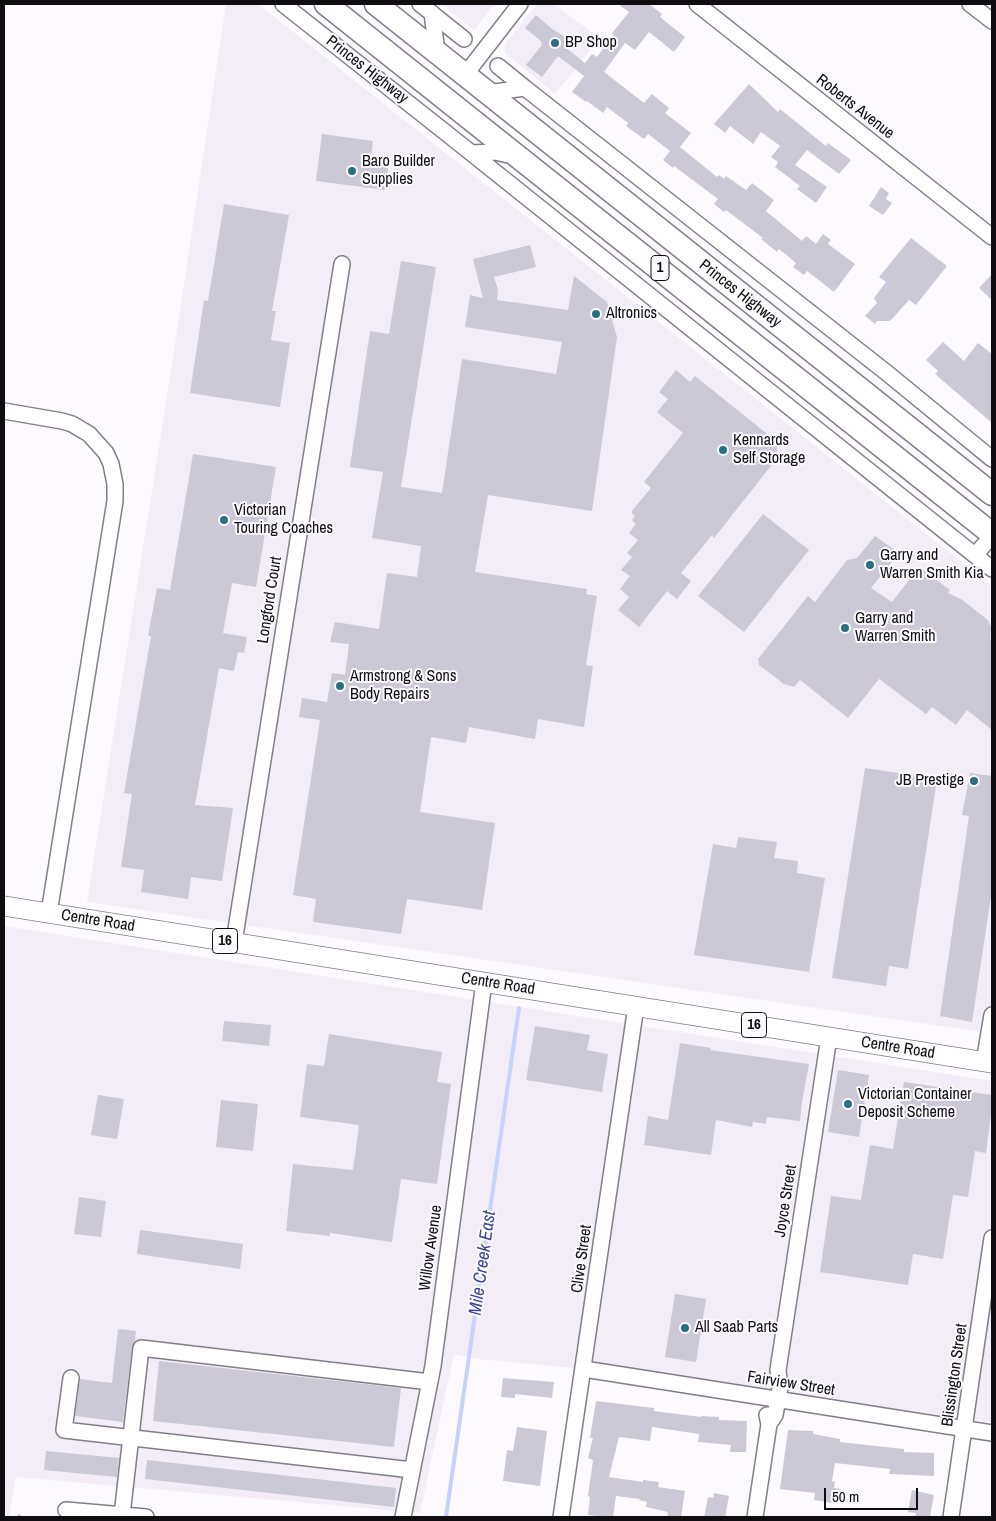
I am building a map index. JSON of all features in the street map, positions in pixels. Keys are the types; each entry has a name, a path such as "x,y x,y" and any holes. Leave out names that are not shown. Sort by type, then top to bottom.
{"highway":[{"name":"Princes Highway","path":"326,4 992,535"},
{"name":"Princes Highway","path":"376,4 992,494"},
{"path":"467,115 486,92"}],"main road":[{"name":"Centre Road","path":"4,906 988,1063"}],"street":[{"name":"Princes Highway","path":"283,4 992,569"},
{"path":"465,75 520,4"},
{"name":"Roberts Avenue","path":"696,4 992,237"},
{"path":"970,4 992,21"},
{"path":"426,8 436,52"},
{"path":"426,8 464,39"},
{"name":"Princes Highway","path":"498,66 887,373 992,459"},
{"path":"486,92 525,88"},
{"path":"450,136 467,115"},
{"path":"471,153 495,152 522,159"},
{"name":"Longford Court","path":"234,942 342,264"},
{"name":"Princes Highway","path":"671,313 687,290"},
{"path":"4,411 62,421 72,424 89,434 106,453 116,484 49,913"},
{"path":"876,477 894,456"},
{"path":"975,555 992,535"},
{"name":"Willow Avenue","path":"403,1517 430,1382 484,982"},
{"name":"Clive Street","path":"561,1517 636,1006"},
{"path":"988,1063 992,1014"},
{"name":"Joyce Street","path":"755,1517 769,1424 766,1414 773,1399 771,1382 778,1370 829,1037"},
{"name":"Blissington Street","path":"952,1517 992,1238"},
{"path":"122,1514 142,1348 430,1382"},
{"name":"Fairview Street","path":"584,1369 992,1434"},
{"path":"71,1378 64,1430 412,1470"},
{"path":"75,1513 122,1514 146,1517"}],"shaded area":[{"path":"226,4 258,4 992,586 992,1040 982,1032 87,902 172,364"},
{"path":"441,4 495,4 474,30"},
{"path":"537,4 554,4 600,38 555,94 505,53 505,44"},
{"path":"4,926 992,1081 992,1422 584,1369 477,1359 454,1354 420,1513 16,1477 9,1517 4,1517"}],"building":[{"path":"618,4 649,4 662,14 660,17 685,37 674,52 649,32 635,50 625,43 604,72 644,103 652,94 669,108 665,113 691,133 680,147 717,177 719,175 724,179 726,176 746,190 752,183 774,200 766,211 802,241 806,236 816,244 823,234 831,240 828,244 855,264 834,292 807,271 804,275 793,267 796,263 779,249 777,252 761,239 763,238 726,210 724,212 714,204 718,199 663,160 670,151 648,134 644,139 626,126 628,123 607,107 603,113 572,92 584,76 558,56 542,77 526,65 542,45 542,42 525,28 536,15 552,29 570,40 565,47 585,63 592,54 597,57 614,34 612,33 629,12"},
{"path":"749,84 778,112 780,109 826,146 828,143 851,160 839,174 807,150 795,165 827,187 816,203 797,189 800,186 775,167 778,162 771,157 780,146 761,132 753,144 730,126 725,133 714,124"},
{"name":"Baro Builder Supplies","path":"322,134 373,141 371,159 389,161 385,190 316,181"},
{"path":"881,187 889,193 886,199 892,203 883,215 869,206"},
{"path":"224,204 289,215 272,311 276,311 271,340 290,343 280,407 190,393 204,300 208,301"},
{"path":"911,238 947,266 916,305 909,300 892,319 889,321 877,321 875,324 865,316 877,303 874,298 886,282 879,277"},
{"path":"530,245 536,267 494,277 498,290 497,300 568,310 574,276 607,302 617,337 592,511 488,495 475,572 587,589 586,594 597,596 586,665 593,666 584,727 538,719 535,739 469,727 466,743 431,737 420,812 495,823 482,910 407,899 401,934 313,922 316,899 293,895 320,720 299,717 302,698 327,702 332,673 345,675 349,644 330,642 335,622 379,629 387,573 417,577 421,546 372,538 383,472 350,467 370,331 389,334 401,261 436,267 401,487 442,493 462,359 556,374 562,342 465,327 470,295 483,298 473,259"},
{"path":"992,274 992,300 979,288"},
{"path":"943,342 964,361 978,343 992,354 992,423 935,374 938,371 926,360"},
{"name":"Kennards Self Storage","path":"676,370 690,382 695,376 776,441 778,457 714,538 712,535 681,573 691,581 677,599 667,591 639,627 618,610 629,597 620,589 630,576 621,570 632,557 627,553 638,540 629,533 636,524 632,520 635,516 631,512 651,488 644,482 683,433 657,412 668,399 659,392"},
{"path":"193,454 276,467 256,587 232,583 223,633 247,637 244,653 238,652 234,671 219,668 195,805 233,808 222,881 191,877 188,899 141,892 144,870 121,867 132,794 124,793 151,636 148,636 157,588 170,590"},
{"path":"763,514 809,550 744,632 698,596"},
{"path":"875,536 899,553 871,588 892,602 919,567 950,590 948,593 961,599 988,620 991,627 990,639 992,640 992,730 967,710 956,725 932,707 926,714 879,679 848,718 800,680 794,687 784,684 759,665 758,659 808,596 815,602 847,560 857,558"},
{"path":"865,768 937,779 908,969 889,966 886,986 832,978"},
{"path":"970,773 992,776 992,890 972,1022 940,1016 969,816 962,815"},
{"path":"738,837 777,842 774,858 798,861 797,873 825,878 809,972 694,955 713,844 736,848"},
{"path":"224,1021 271,1025 269,1046 222,1041"},
{"path":"535,1026 590,1035 587,1050 608,1054 602,1092 526,1080"},
{"path":"329,1034 442,1052 437,1082 451,1084 437,1184 401,1179 392,1242 330,1233 330,1236 286,1231 293,1164 353,1170 359,1125 300,1117 307,1064 324,1066"},
{"path":"680,1043 711,1048 710,1050 809,1064 800,1121 767,1117 766,1124 753,1122 752,1127 716,1120 711,1155 644,1145 648,1116 668,1120"},
{"name":"Victorian Container Deposit Scheme","path":"838,1070 869,1075 859,1137 828,1132"},
{"path":"904,1082 992,1095 986,1153 975,1151 968,1197 953,1195 943,1259 913,1254 908,1285 820,1272 831,1196 861,1200 870,1145 893,1149"},
{"path":"98,1095 124,1099 117,1139 91,1135"},
{"path":"221,1100 258,1104 253,1151 216,1147"},
{"path":"79,1197 106,1201 101,1237 74,1234"},
{"path":"140,1230 243,1244 240,1269 137,1254"},
{"name":"All Saab Parts","path":"675,1294 706,1299 696,1362 665,1357"},
{"path":"118,1329 136,1331 132,1347 123,1422 75,1416 80,1379 112,1383"},
{"path":"159,1361 401,1388 394,1447 153,1421"},
{"path":"503,1378 554,1382 552,1398 515,1394 515,1398 501,1397"},
{"path":"596,1401 654,1408 654,1411 701,1417 719,1417 719,1420 747,1421 746,1452 730,1452 731,1445 698,1442 699,1434 652,1427 650,1441 619,1437 609,1477 643,1482 643,1480 659,1482 658,1487 685,1491 681,1517 667,1517 668,1512 646,1507 647,1502 640,1499 616,1496 613,1517 588,1515 590,1497 588,1496 593,1460 588,1458 593,1438 590,1438"},
{"path":"517,1427 547,1431 540,1486 503,1481 507,1450 513,1451"},
{"path":"788,1430 813,1431 813,1434 840,1439 840,1442 904,1449 904,1452 934,1453 934,1476 889,1474 890,1469 835,1463 832,1481 835,1482 834,1488 841,1489 838,1504 814,1500 815,1493 780,1489"},
{"path":"46,1451 119,1458 117,1477 44,1470"},
{"path":"147,1460 396,1488 394,1507 145,1479"},
{"path":"912,1490 934,1495 930,1517 915,1517 916,1513 908,1512"},
{"path":"714,1493 729,1496 725,1517 704,1517 708,1497 713,1498"}],"waterway":[{"name":"Mile Creek East","path":"446,1517 519,1008"}],"place":[{"name":"BP Shop","path":"555,43"},
{"name":"Baro Builder Supplies","path":"352,171"},
{"name":"Altronics","path":"596,314"},
{"name":"Kennards Self Storage","path":"723,450"},
{"name":"Victorian Touring Coaches","path":"224,520"},
{"name":"Garry and Warren Smith Kia","path":"870,565"},
{"name":"Garry and Warren Smith","path":"845,628"},
{"name":"Armstrong & Sons Body Repairs","path":"340,686"},
{"name":"JB Prestige","path":"974,781"},
{"name":"Victorian Container Deposit Scheme","path":"848,1104"},
{"name":"All Saab Parts","path":"685,1328"}]}
